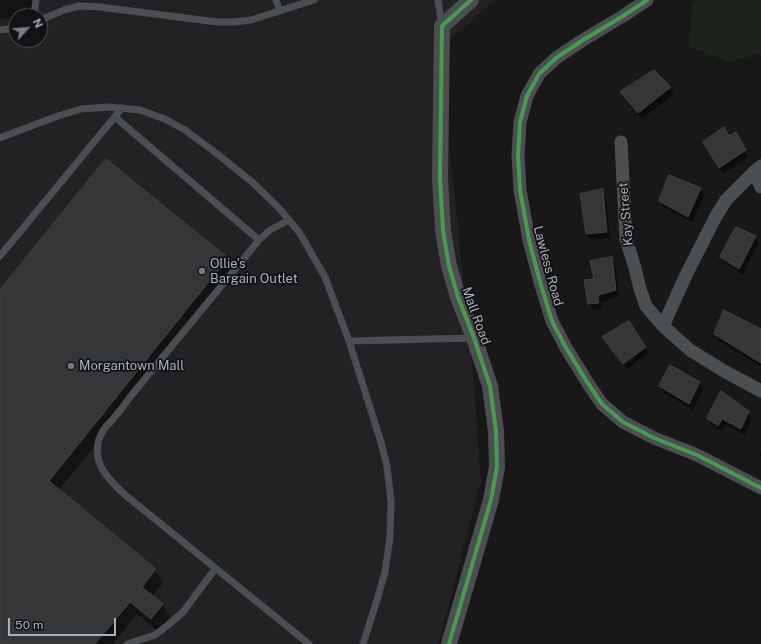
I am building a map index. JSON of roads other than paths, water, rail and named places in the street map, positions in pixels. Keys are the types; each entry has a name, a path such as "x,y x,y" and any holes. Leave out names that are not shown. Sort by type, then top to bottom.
{"street":[{"path":"442,26 471,0"},
{"name":"Lawless Road","path":"647,0 556,58 539,74 527,96 520,122 518,155 520,190 529,240 552,321 568,352 602,404 623,422 654,438 697,455 761,488"},
{"name":"Mall Road","path":"442,26 440,178 443,231 449,266 458,297 490,386 496,431 497,467 491,500 448,644"},
{"name":"Kay Street","path":"621,142 626,239 646,306 663,326 690,350 761,391"},
{"path":"663,326 686,275 715,218 726,200 758,169"},
{"path":"758,169 761,188"}],"lane":[{"path":"276,0 280,11"},
{"path":"48,17 79,6 100,7 217,22 234,22 251,20 314,0"},
{"path":"438,0 442,26"},
{"path":"0,138 81,109 109,107 140,110 165,119 185,130 216,153 252,182 278,207 299,232 325,277 349,341 380,439 386,466 391,502 390,538 385,572 364,644"},
{"path":"0,256 122,108"},
{"path":"115,117 259,240"},
{"path":"289,220 270,230 259,240 113,419 104,428 97,446 101,467 112,484 142,510 309,644"},
{"path":"349,341 474,338"},
{"path":"127,644 156,635 168,625 183,612 215,569"}],"place":[{"name":"Ollie's Bargain Outlet","path":"202,271"},
{"name":"Morgantown Mall","path":"71,366"}]}
